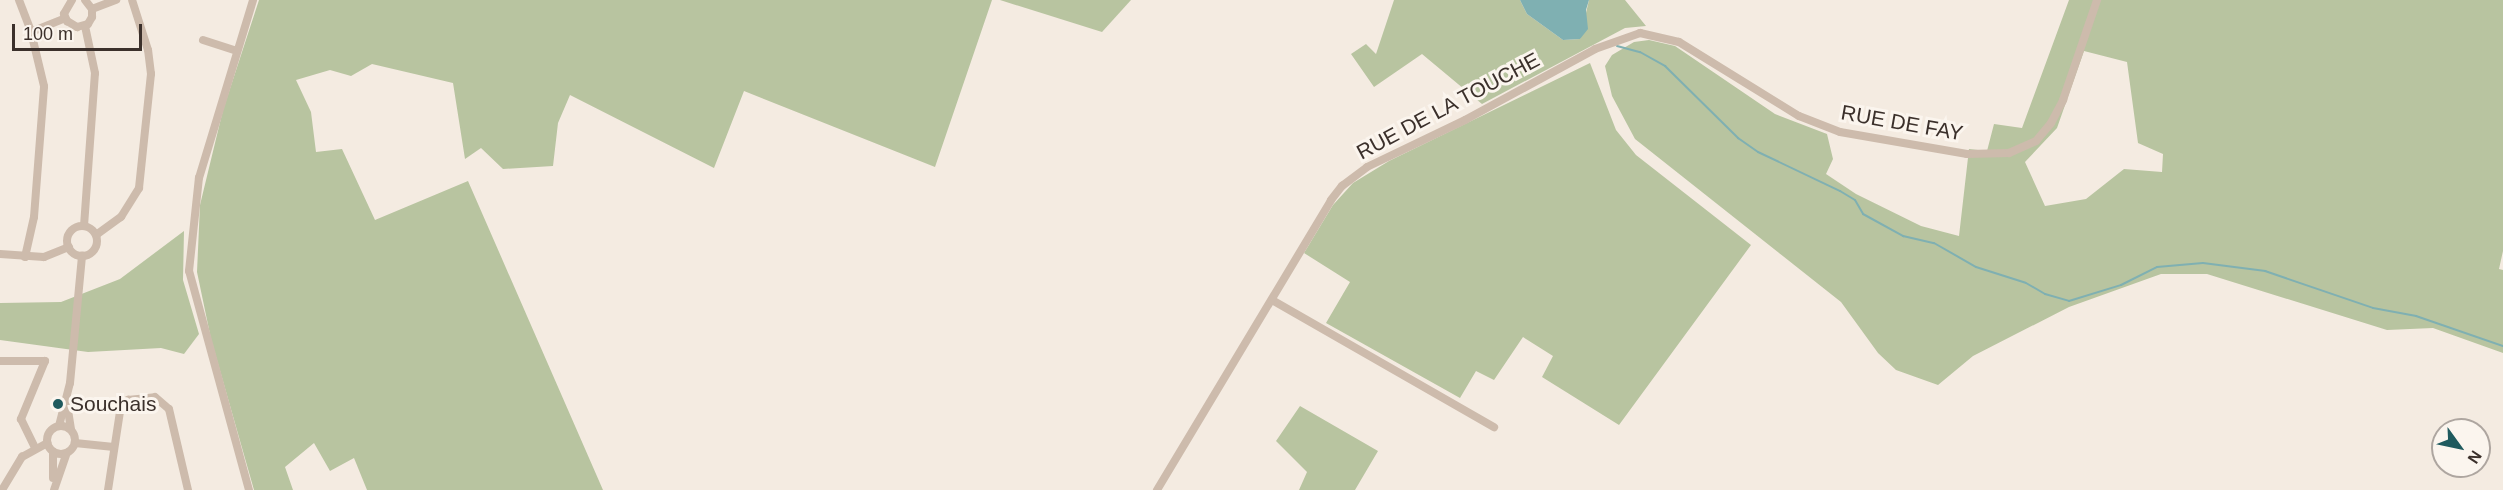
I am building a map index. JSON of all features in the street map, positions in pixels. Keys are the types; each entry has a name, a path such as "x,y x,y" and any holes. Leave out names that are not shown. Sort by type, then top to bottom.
{"street":[{"path":"19,0 31,32 44,86 34,217 25,257"},
{"path":"72,0 66,6 65,18 73,26 85,26 91,20 92,9 85,0"},
{"path":"92,9 116,0"},
{"path":"96,235 121,217 139,188 151,74 148,50 132,0"},
{"path":"249,490 189,270 199,178 253,0"},
{"name":"RUE DE FAY","path":"1595,49 1629,35 1662,35 1813,123 1876,141 2001,155 2036,141 2051,123 2064,100 2097,0"},
{"path":"31,32 65,18"},
{"path":"84,226 95,73 85,26"},
{"path":"204,40 237,51"},
{"name":"RUE DE LA TOUCHE","path":"1157,490 1331,200 1354,176 1595,49"},
{"path":"84,226 96,235"},
{"path":"69,247 70,232 84,226"},
{"path":"82,256 95,249 96,235"},
{"path":"69,247 82,256"},
{"path":"0,254 44,257 69,247"},
{"path":"54,490 53,452 47,443 50,431 59,426 67,401 82,256"},
{"path":"1272,300 1494,427"},
{"path":"0,361 45,361 21,419 35,448"},
{"path":"108,490 122,405 128,400 155,397 164,402 169,409 188,490"},
{"path":"67,401 75,443"},
{"path":"59,426 71,430"},
{"path":"2,490 22,457 47,443"},
{"path":"75,443 114,447"},
{"path":"54,490 67,453 75,443"},
{"path":"53,452 67,453"}],"green space":[{"path":"259,0 992,0 935,167 744,91 714,168 570,95 558,123 553,166 503,169 481,148 465,159 453,83 372,64 351,76 330,70 296,80 311,112 316,152 342,149 375,220 468,181 603,490 367,490 354,458 330,471 314,443 285,467 293,490 254,490 211,339 197,272 200,205 223,110"},
{"path":"1000,0 1131,0 1102,32"},
{"path":"1394,0 1520,0 1527,14 1563,40 1580,39 1589,0 1625,0 1646,26 1625,28 1482,104 1422,54 1374,87 1351,54 1366,44 1376,54"},
{"path":"2069,0 2503,0 2503,251 2499,269 2503,270 2503,353 2433,328 2387,330 2207,274 2161,274 2069,307 1973,356 1938,385 1896,370 1878,353 1841,302 1635,139 1612,96 1605,66 1612,55 1634,42 1649,40 1675,46 1775,114 1827,134 1833,159 1826,174 1856,194 1921,226 1959,236 1969,149 1987,151 1994,124 2022,128","holes":["2084,51 2127,62 2138,143 2163,154 2162,172 2124,169 2086,199 2045,206 2025,162 2057,128"]},
{"path":"1590,63 1616,130 1636,155 1751,245 1619,425 1542,377 1553,356 1523,337 1494,380 1476,371 1460,398 1326,323 1350,282 1304,253 1333,205 1353,183 1389,161"},
{"path":"184,231 183,280 199,334 184,354 161,348 88,352 0,340 0,303 61,302 120,279"},
{"path":"1300,406 1378,451 1355,490 1299,490 1307,472 1276,441"}],"water":[{"path":"1520,0 1589,0 1586,10 1588,29 1580,39 1563,40 1527,14"}],"waterway":[{"path":"1617,46 1640,52 1665,66 1738,138 1758,152 1855,200 1863,214 1903,236 1934,243 1976,267 2026,283 2045,294 2069,301 2121,285 2157,267 2203,263 2265,271 2373,308 2416,316 2503,346"}],"place":[{"name":"Souchais","path":"58,404"}]}
